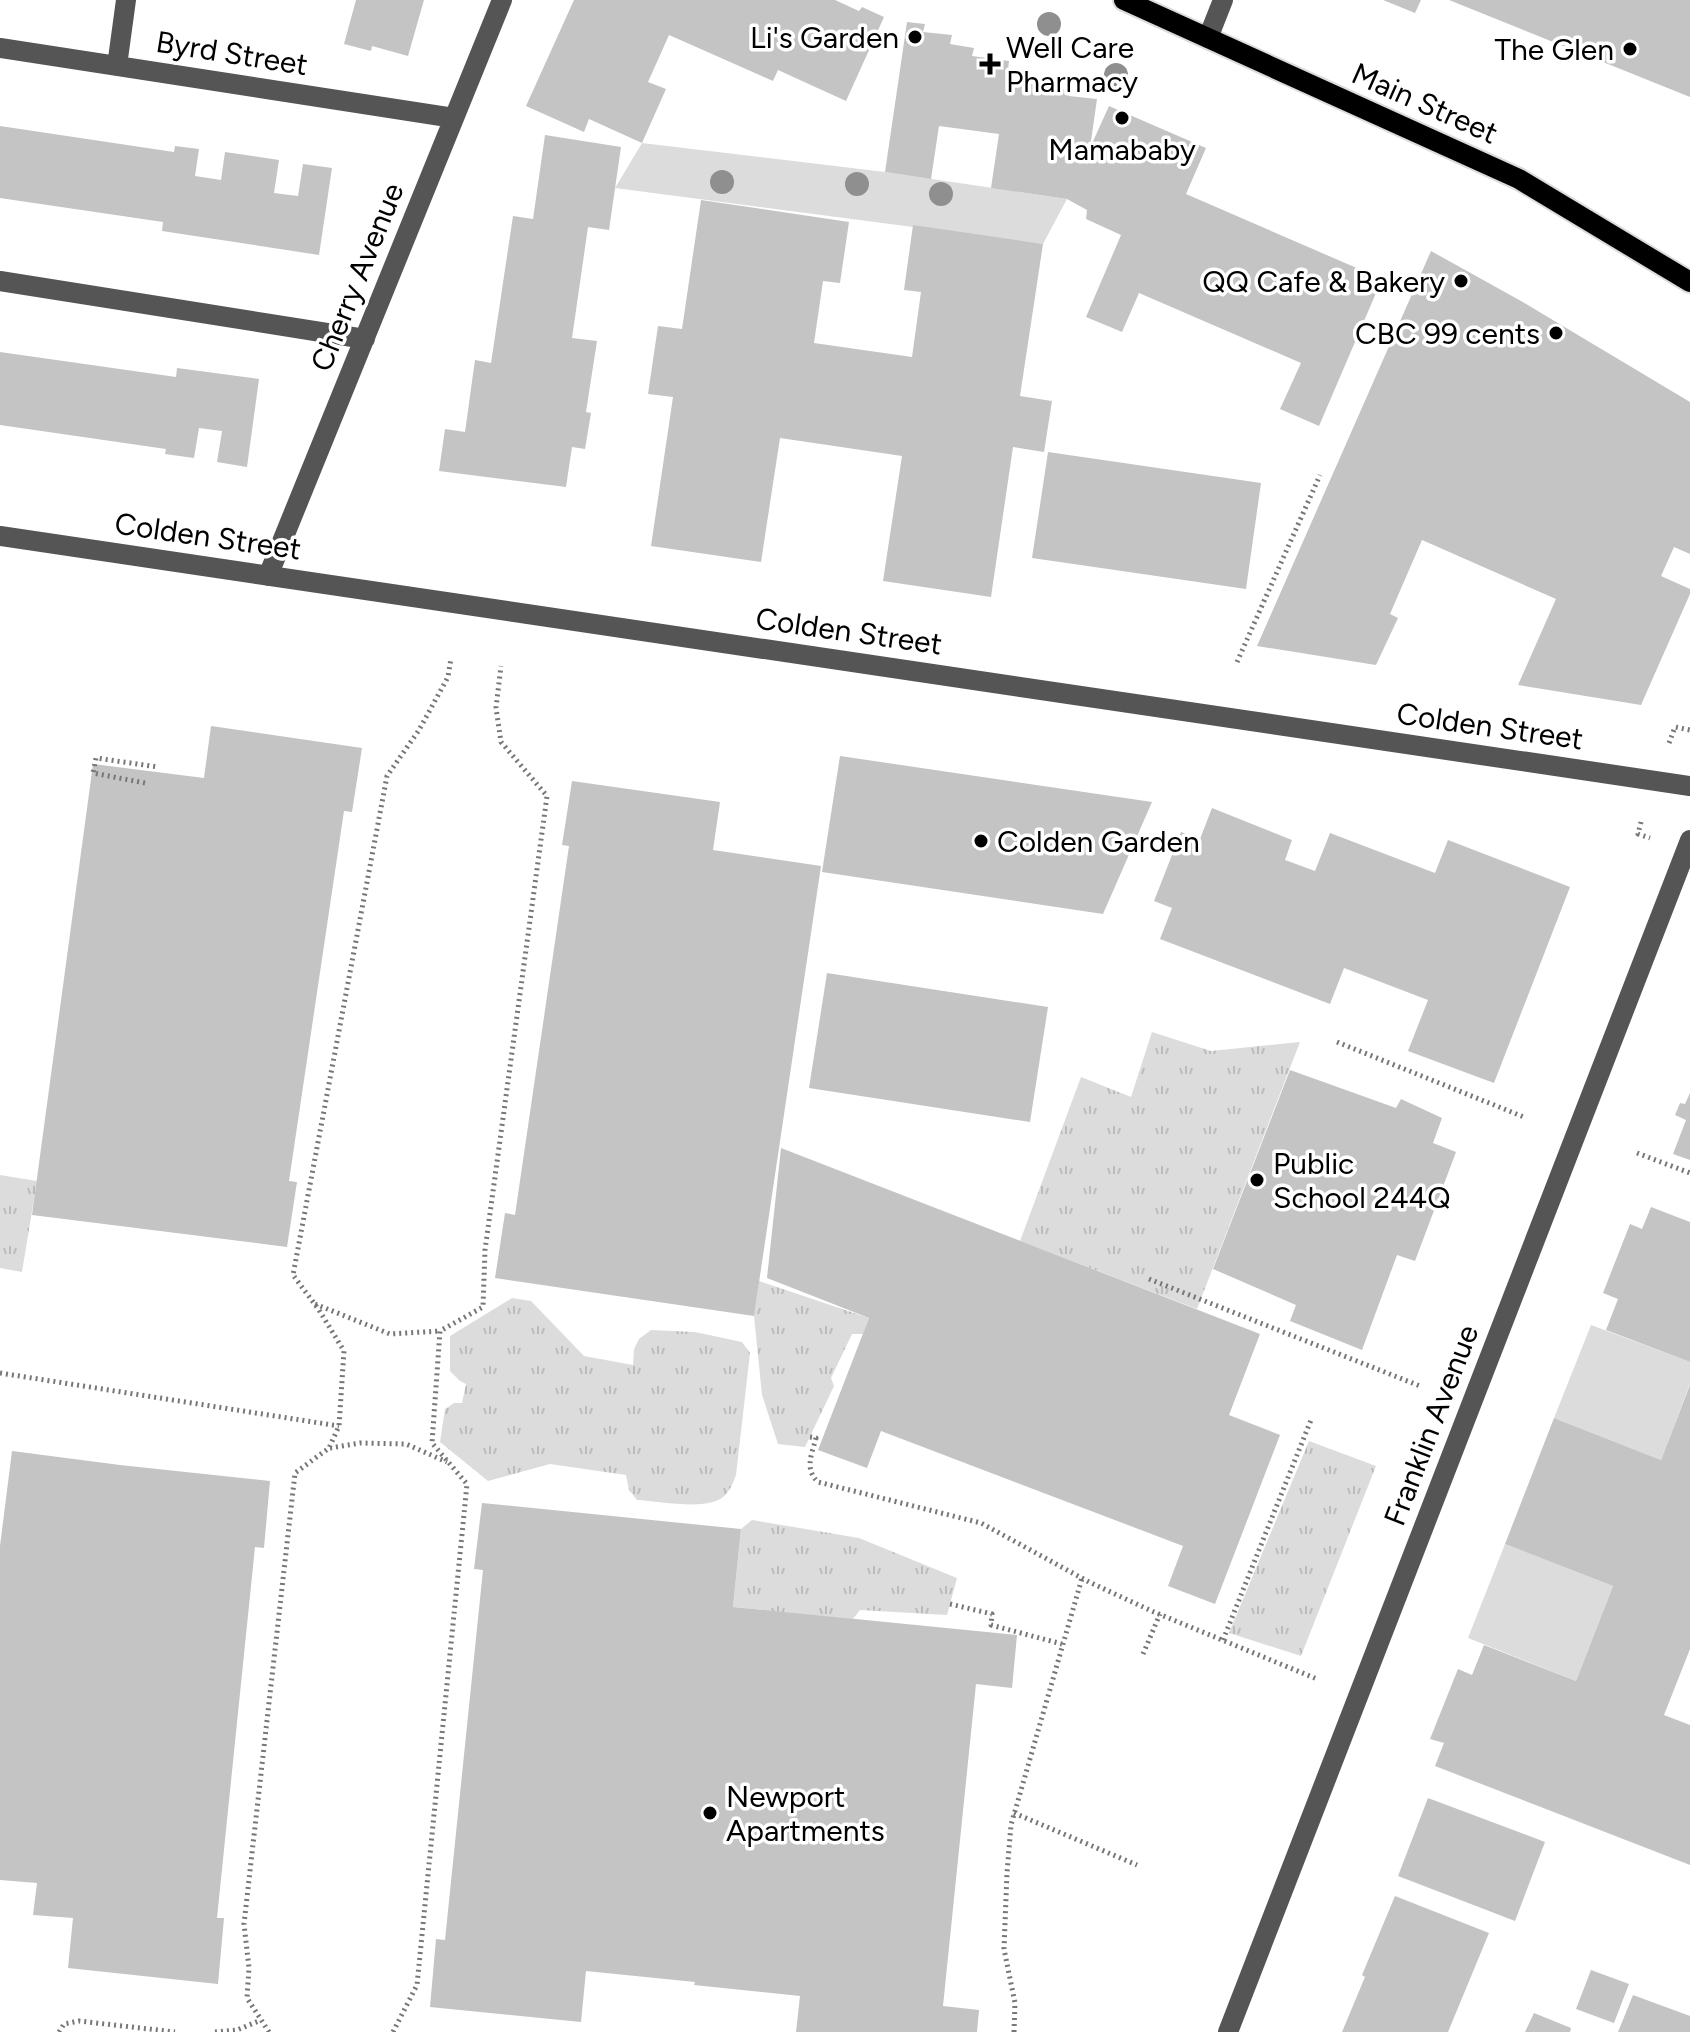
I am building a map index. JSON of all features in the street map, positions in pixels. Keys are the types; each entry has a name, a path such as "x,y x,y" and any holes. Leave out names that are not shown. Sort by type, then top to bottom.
{"main road":[{"name":"Main Street","path":"1124,0 1519,179 1690,282"}],"street":[{"path":"117,66 126,0"},
{"name":"Cherry Avenue","path":"268,576 502,0"},
{"path":"1208,38 1223,0"},
{"name":"Byrd Street","path":"0,48 454,118"},
{"path":"0,281 365,339"},
{"name":"Colden Street","path":"0,536 1690,786"},
{"name":"Franklin Avenue","path":"1228,2032 1690,840"}],"path":[{"path":"1237,662 1320,475"},
{"path":"329,1448 339,1426 344,1351 293,1275 387,776 419,730 441,690 448,677 451,658"},
{"path":"315,1304 390,1334 440,1331 483,1307 485,1250 547,796 501,742 496,708 501,666"},
{"path":"1669,743 1675,727 1690,730"},
{"path":"145,783 93,773 96,758 158,767"},
{"path":"1641,822 1638,834 1650,838"},
{"path":"1337,1042 1524,1117"},
{"path":"1637,1153 1690,1173"},
{"path":"1149,1279 1420,1386"},
{"path":"393,2032 417,1985 467,1484 432,1443 440,1331"},
{"path":"0,1373 339,1426"},
{"path":"1223,1640 1311,1420"},
{"path":"810,1437 816,1438 809,1464 811,1476 818,1482 981,1523 1082,1578 1317,1679"},
{"path":"269,2032 247,1998 249,1968 244,1924 295,1473 329,1448 360,1443 406,1444 448,1463"},
{"path":"1014,2032 1015,2003 1004,1949 1007,1873 1014,1813 1082,1578"},
{"path":"950,1604 992,1614 991,1625 1062,1644"},
{"path":"1143,1654 1160,1614"},
{"path":"1014,1813 1137,1865"},
{"path":"215,2032 237,2030 261,2020"},
{"path":"59,2032 64,2024 79,2021 175,2032"}],"green space":[{"path":"642,143 885,172 1067,199 1043,244 615,188"},
{"path":"1152,1032 1211,1051 1300,1042 1197,1309 1020,1241 1081,1077 1131,1097"},
{"path":"0,1175 37,1181 22,1272 0,1268"},
{"path":"759,1281 869,1318 863,1334 852,1334 831,1378 834,1386 805,1447 778,1444 762,1395 754,1316"},
{"path":"512,1298 531,1301 584,1356 633,1365 634,1349 639,1339 651,1330 695,1332 742,1342 750,1353 736,1475 725,1495 706,1504 637,1500 629,1490 626,1475 550,1464 488,1481 440,1442 445,1409 454,1403 462,1403 466,1384 450,1371 450,1336"},
{"path":"1591,1325 1690,1362 1690,1384 1661,1460 1554,1418"},
{"path":"1309,1441 1376,1466 1301,1656 1229,1633"},
{"path":"752,1520 859,1538 957,1578 947,1615 860,1610 853,1619 733,1607 741,1529"},
{"path":"1505,1544 1613,1586 1576,1681 1468,1638"}],"building":[{"path":"356,0 424,0 408,56 372,46 371,51 344,44"},
{"path":"574,0 835,0 859,11 862,7 884,17 846,101 778,70 773,81 669,35 648,82 666,89 642,143 589,119 584,132 526,106"},
{"name":"The Glen","path":"1383,0 1421,0 1415,13"},
{"name":"The Glen","path":"1449,0 1690,0 1690,97"},
{"path":"907,22 925,24 923,32 952,35 950,44 974,48 972,56 1009,61 1007,80 1070,90 1069,96 1097,99 1090,148 1109,106 1206,148 1186,194 1382,279 1319,426 1280,409 1301,363 1139,293 1122,332 1086,317 1121,235 1086,219 1087,210 1067,199 991,188 999,134 939,126 931,179 885,172"},
{"path":"0,126 174,152 175,146 199,149 195,176 221,180 225,152 279,160 274,193 298,196 303,164 332,168 319,255 162,231 163,222 0,198"},
{"path":"545,135 621,147 609,230 588,227 572,338 597,341 586,412 591,413 585,449 572,447 566,487 439,471 445,429 465,432 475,360 491,363 513,216 533,219"},
{"path":"701,200 849,222 840,283 823,281 814,343 912,357 921,292 904,290 913,225 1043,244 1020,396 1052,401 1044,452 1013,447 991,597 883,581 902,456 780,438 761,562 651,546 673,397 648,394 658,326 682,329"},
{"path":"1431,251 1690,402 1690,554 1674,547 1661,576 1690,589 1690,594 1641,705 1518,685 1556,599 1422,540 1390,614 1398,618 1376,665 1257,646"},
{"path":"0,352 176,377 177,368 259,379 247,467 217,462 222,431 199,428 194,458 165,454 166,449 0,425"},
{"path":"1048,452 1261,483 1246,589 1032,558"},
{"path":"211,726 362,748 352,812 344,811 289,1181 297,1182 287,1247 32,1215 93,764 204,778"},
{"name":"Colden Garden","path":"840,756 1152,802 1103,914 822,872"},
{"path":"572,781 720,802 713,850 821,866 754,1316 495,1278 505,1213 515,1215 569,846 562,845"},
{"path":"1212,808 1292,840 1285,860 1315,871 1330,833 1435,873 1448,840 1570,887 1494,1083 1408,1051 1428,1000 1344,968 1330,1004 1160,939 1172,908 1154,901 1181,832 1200,839"},
{"path":"827,973 1048,1007 1030,1122 809,1088"},
{"path":"1290,1070 1396,1108 1401,1099 1442,1118 1433,1143 1456,1152 1415,1261 1397,1255 1362,1350 1290,1321 1296,1305 1213,1269"},
{"path":"1690,1093 1690,1160 1673,1154 1686,1120 1675,1115 1680,1103 1685,1104"},
{"path":"781,1148 1260,1334 1229,1415 1280,1435 1215,1604 1168,1586 1183,1546 881,1431 867,1468 818,1450 869,1318 767,1278"},
{"path":"1651,1207 1690,1222 1690,1362 1606,1330 1618,1299 1603,1293 1630,1224 1642,1229"},
{"path":"1690,1385 1690,1649 1664,1715 1690,1725 1690,1865 1435,1766 1444,1743 1430,1739 1458,1669 1472,1675 1484,1645 1576,1681 1613,1586 1505,1544 1554,1418 1661,1460"},
{"path":"12,1451 270,1481 264,1548 255,1547 217,1918 224,1918 218,1984 68,1968 73,1918 33,1915 37,1883 0,1880 0,1546"},
{"name":"Newport Apartments","path":"482,1503 741,1529 733,1607 1017,1635 1012,1688 976,1684 943,2006 979,2010 977,2032 796,2032 800,1996 586,1971 581,2022 430,2007 436,1939 445,1940 483,1570 474,1569"},
{"path":"1428,1798 1545,1842 1515,1921 1398,1876"},
{"path":"1395,1896 1489,1933 1448,2032 1342,2032 1365,1977 1362,1975"},
{"path":"1591,1970 1629,1984 1614,2023 1576,2009"},
{"path":"1633,1995 1690,2016 1690,2032 1618,2032"},
{"path":"1534,2013 1571,2028 1570,2032 1525,2032"}],"place":[{"name":"Li's Garden","path":"915,37"},
{"name":"The Glen","path":"1630,49"},
{"name":"Well Care Pharmacy","path":"990,64"},
{"name":"Mamababy","path":"1122,118"},
{"name":"QQ Cafe & Bakery","path":"1461,281"},
{"name":"CBC 99 cents","path":"1556,333"},
{"name":"Colden Garden","path":"981,841"},
{"name":"Public School 244Q","path":"1257,1180"},
{"name":"Newport Apartments","path":"710,1813"}]}
